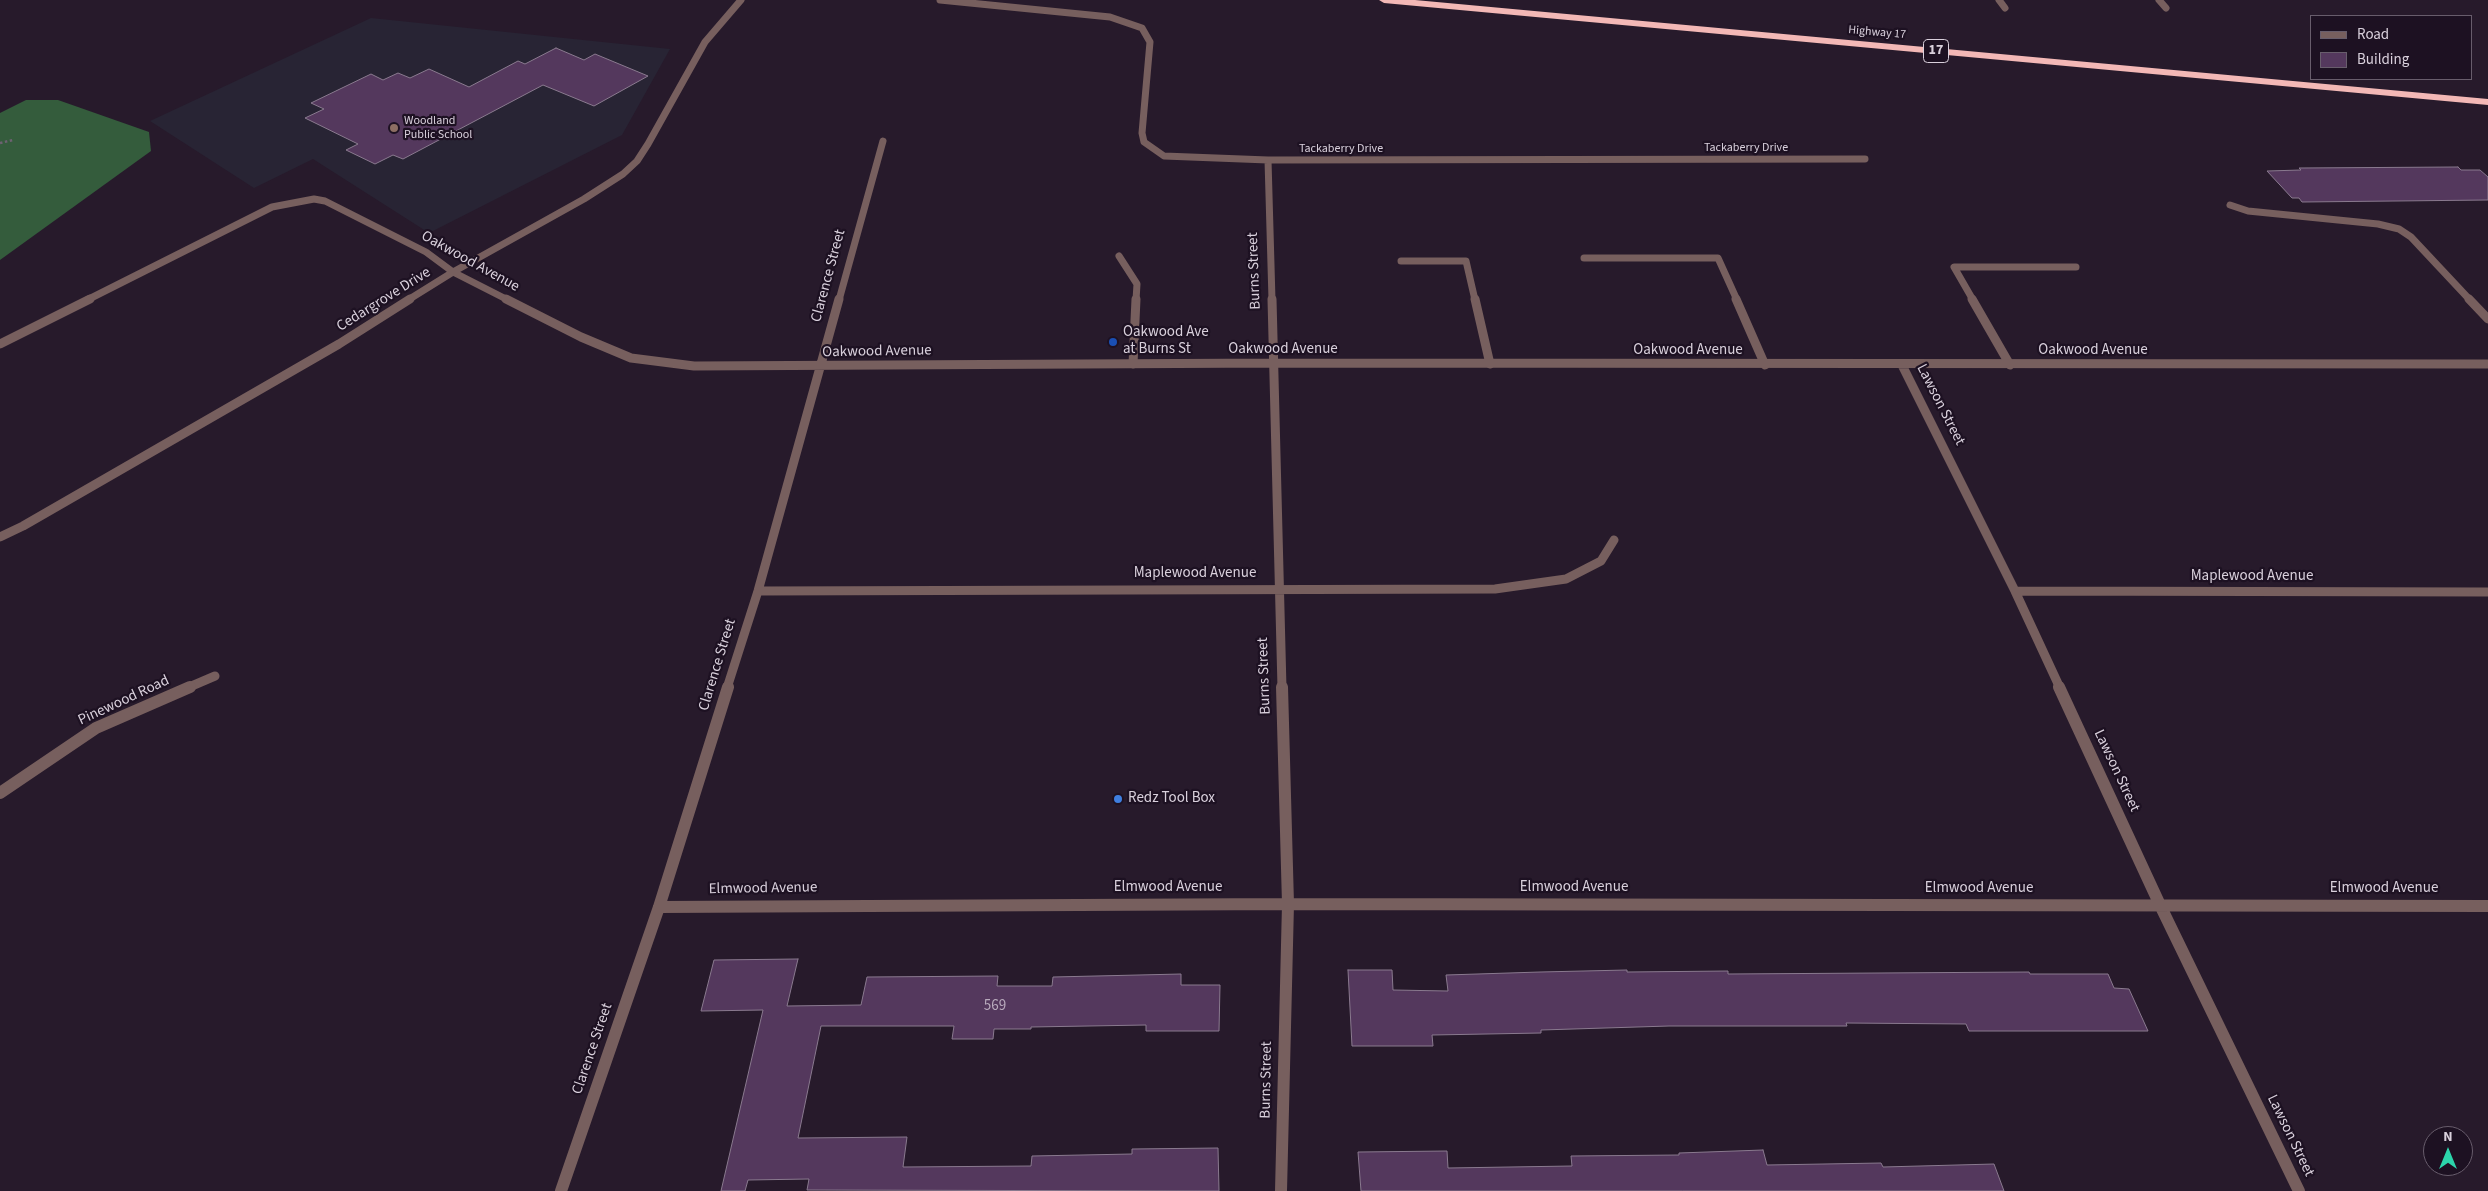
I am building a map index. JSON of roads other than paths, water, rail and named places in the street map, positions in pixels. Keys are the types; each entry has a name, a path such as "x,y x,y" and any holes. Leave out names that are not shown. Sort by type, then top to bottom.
{"highway":[{"name":"Highway 17","path":"1384,0 2488,102"}],"street":[{"name":"Cedargrove Drive","path":"0,538 339,344 453,272 584,199 623,174 637,160 705,42 741,0"},
{"name":"Tackaberry Drive","path":"940,0 1110,17 1134,23 1148,35 1150,42 1142,133 1144,142 1152,150 1164,156 1268,160 1865,159"},
{"path":"1999,0 2005,8"},
{"path":"2159,0 2166,8"},
{"name":"Clarence Street","path":"561,1191 659,907 758,591 822,367 882,141"},
{"name":"Burns Street","path":"1268,160 1288,904 1281,1191"},
{"name":"Oakwood Avenue","path":"0,344 246,218 272,206 301,200 325,201 426,252 453,272 582,337 631,358 694,366 822,367 1274,363 1765,365 2488,364"},
{"path":"2230,205 2248,211 2378,224 2399,229 2412,237 2488,319"},
{"path":"1119,256 1137,284 1133,364"},
{"path":"1584,258 1718,258 1765,365"},
{"path":"1401,262 1466,261 1490,364"},
{"path":"2010,365 1954,267 2076,267"},
{"name":"Lawson Street","path":"1902,365 2015,591 2160,905 2299,1191"},
{"name":"Maplewood Avenue","path":"758,591 1495,589 1566,579 1601,561 1614,540"},
{"name":"Maplewood Avenue","path":"2015,591 2488,592"},
{"name":"Pinewood Road","path":"0,793 96,728 215,676"},
{"name":"Elmwood Avenue","path":"659,907 1288,904 2488,906"}],"place":[{"name":"Woodland Public School","path":"394,128"},
{"name":"Oakwood Ave at Burns St","path":"1113,342"},
{"name":"Redz Tool Box","path":"1118,799"}]}
